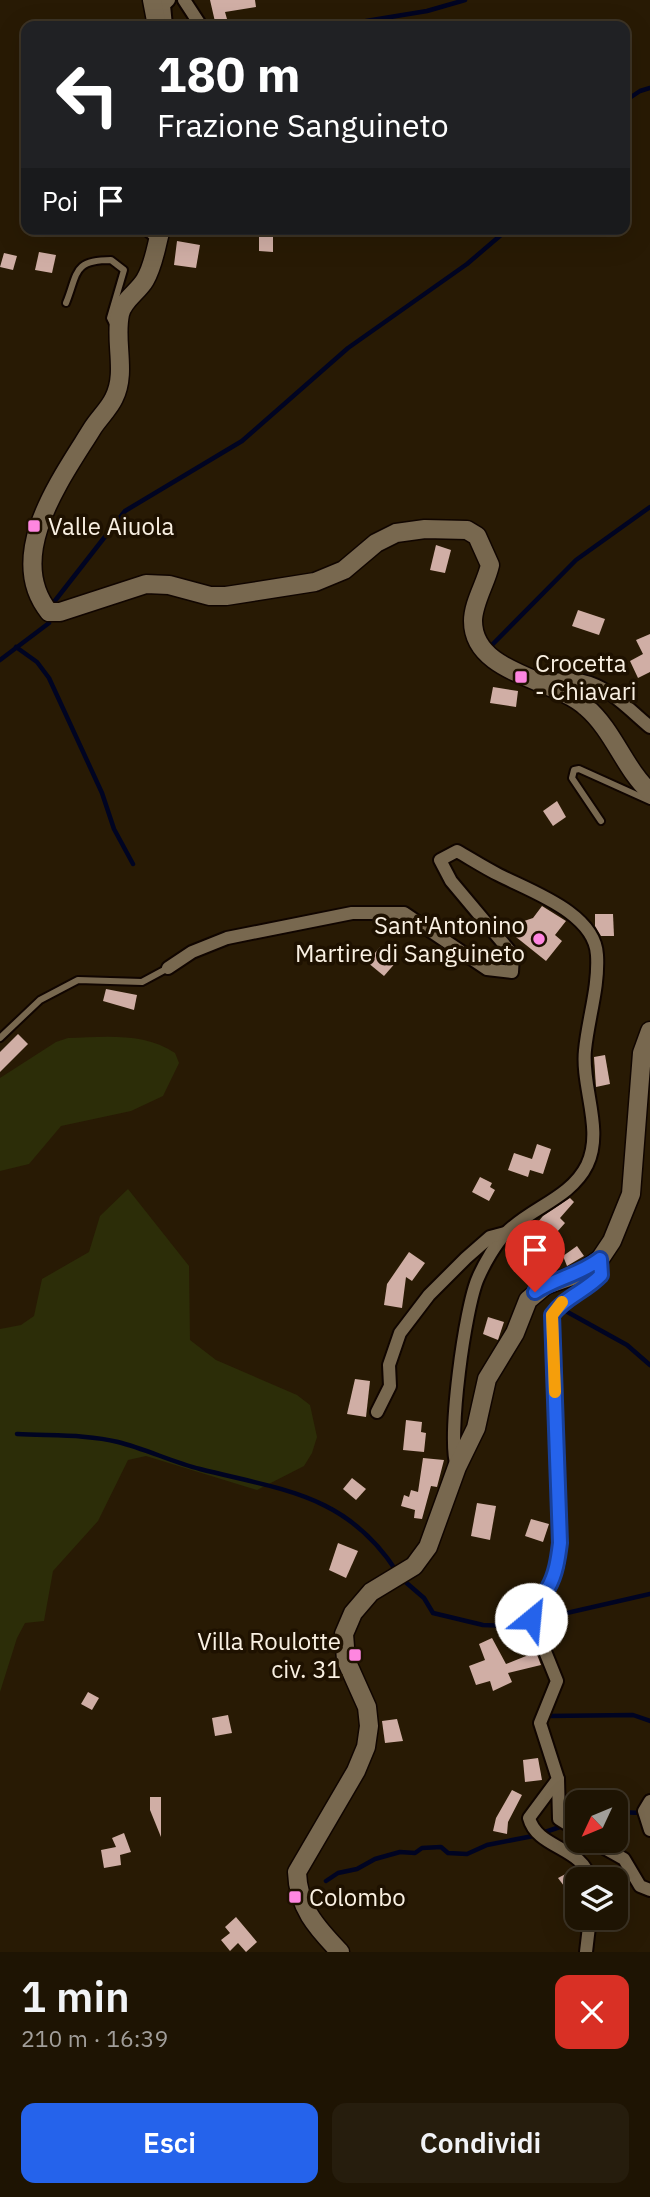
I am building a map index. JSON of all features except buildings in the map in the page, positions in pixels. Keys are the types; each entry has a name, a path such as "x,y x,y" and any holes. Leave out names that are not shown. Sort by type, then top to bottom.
{"street":[{"path":"152,0 156,21"},
{"path":"166,21 164,5 169,0"},
{"path":"184,0 199,21"},
{"path":"194,0 201,21"},
{"path":"159,235 144,282 120,312 121,372 114,398 93,427 46,509 37,535 31,568 39,600 49,612 60,612 146,584 169,585 210,596 226,596 315,582 344,570 376,543 396,533 467,530 477,536 491,565 472,619 482,651 495,662 542,682 585,705 607,728 640,783 650,792"},
{"path":"542,682 564,677 607,689 650,727"},
{"path":"168,968 192,952 227,938 352,913 404,913 487,969 512,972 513,955 450,881 440,860 457,851 498,875 542,894 584,924 598,953 591,1027 584,1051 594,1146 586,1167 571,1186 505,1233 490,1237 429,1295 400,1333 389,1365 390,1387 377,1412"},
{"path":"340,1952 303,1908 297,1891 297,1872 356,1771 366,1746 369,1726 367,1706 346,1660 344,1634 353,1614 371,1592 407,1571 428,1547 457,1467 476,1428 487,1380 509,1346 528,1300 546,1285 581,1273 600,1259 616,1232 631,1194 642,1053 650,1031"},
{"path":"457,1467 452,1453 466,1329 478,1279 505,1233"},
{"path":"565,1823 559,1819 558,1779 540,1723 556,1681 531,1619 535,1603 547,1590 558,1564 560,1543 552,1315 561,1303 592,1285 601,1275 600,1259"},
{"path":"558,1779 529,1818 532,1828 551,1844 575,1856 584,1867"},
{"path":"650,1801 644,1811 650,1830"},
{"path":"613,1853 624,1859 640,1886 650,1890"},
{"path":"586,1952 589,1930"}],"lane":[{"path":"66,303 72,279 78,268 90,261 111,260 124,270 110,318 119,334"},
{"path":"601,821 572,778 574,770 579,769 650,801"},
{"path":"0,1038 40,1000 78,979 142,982 168,968"}],"shaded area":[{"path":"68,1038 137,1039 163,1046 175,1053 179,1063 163,1096 131,1111 61,1126 29,1164 0,1171 0,1078 56,1042"},
{"path":"128,1189 189,1266 190,1340 216,1360 297,1395 310,1405 317,1437 304,1466 257,1490 146,1456 128,1460 98,1521 53,1571 44,1621 25,1623 17,1638 0,1692 0,1329 21,1325 34,1316 42,1279 89,1252 100,1216"}],"waterway":[{"path":"366,21 427,11 465,0"},
{"path":"630,98 650,88"},
{"path":"54,602 125,511 242,441 348,348 467,264 501,235"},
{"path":"488,649 576,560 650,507"},
{"path":"0,660 49,623"},
{"path":"16,647 37,662 49,678 102,793 114,829 133,864"},
{"path":"562,1309 627,1345 650,1365"},
{"path":"17,1434 106,1439 190,1466 310,1499 357,1526 378,1546 397,1572"},
{"path":"402,1579 424,1598 433,1613 483,1625 510,1626 650,1594"},
{"path":"547,1716 633,1715 650,1721"},
{"path":"628,1812 643,1813"},
{"path":"326,1881 338,1873 357,1869 375,1859 400,1852 415,1853 422,1848 441,1847 448,1853 467,1854 487,1845 533,1836 565,1825"}],"slow traffic":[{"path":"555,1392 552,1315 562,1302"}],"place":[{"name":"Valle Aiuola","path":"34,526"},
{"name":"Crocetta - Chiavari","path":"521,677"},
{"name":"Sant'Antonino Martire di Sanguineto","path":"539,939"},
{"name":"Villa Roulotte civ. 31","path":"355,1655"},
{"name":"Colombo","path":"295,1897"}],"route":[{"path":"531,1619 535,1603 547,1590 558,1564 560,1543 552,1315 561,1303 592,1285 601,1275 600,1259 581,1273 546,1285 535,1292"}]}
